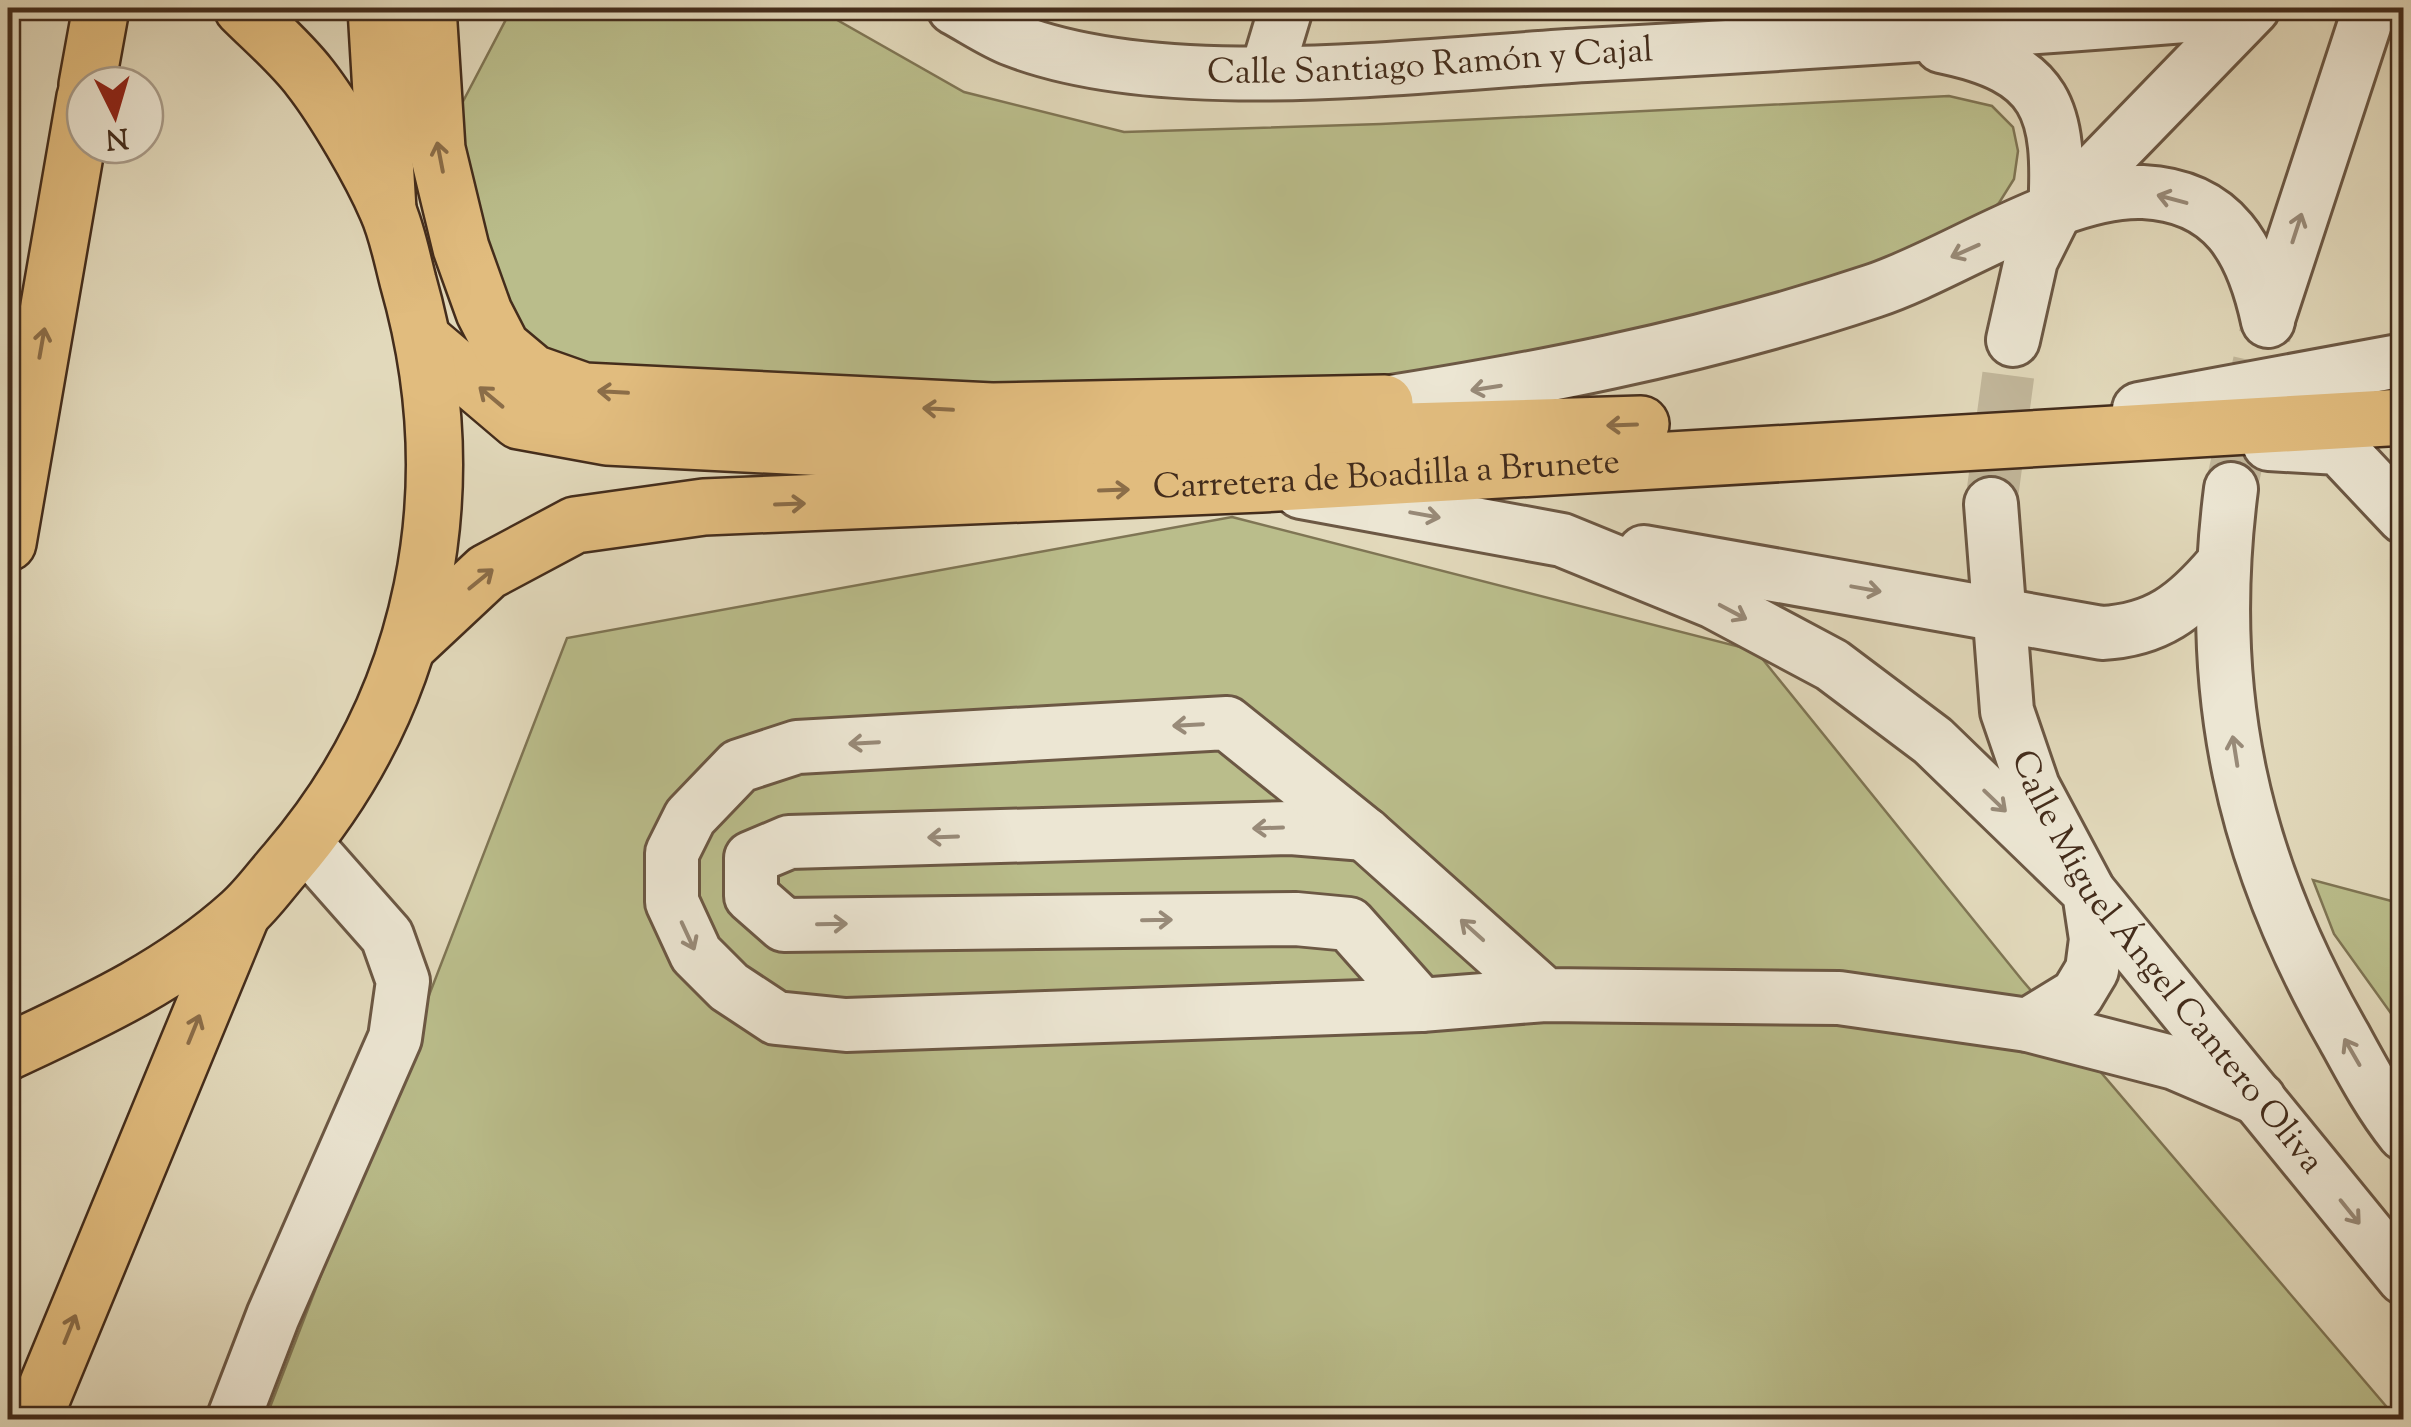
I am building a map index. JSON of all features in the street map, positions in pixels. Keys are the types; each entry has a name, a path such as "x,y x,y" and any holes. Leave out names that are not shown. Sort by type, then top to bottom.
{"main road":[{"path":"91,65 101,8"},
{"path":"242,8 310,78 388,210"},
{"path":"8,1052 138,992 242,914 304,842 344,785 382,714 409,644 430,552 438,466 426,342 388,210 376,8"},
{"path":"428,8 438,149 461,248 502,347 533,373 584,390 992,412 1385,403"},
{"path":"8,542 73,165"},
{"name":"Carretera de Boadilla a Brunete","path":"426,342 519,421 607,437 827,448 2404,417"},
{"name":"Carretera de Boadilla a Brunete","path":"409,644 487,572 574,525 704,507 1260,484 2128,422 2404,394"},
{"path":"33,1420 242,914"}],"street":[{"name":"Calle Santiago Ramón y Cajal","path":"954,8 1011,39 1068,57 1159,69 1267,71 1902,38 2184,16 2216,8"},
{"path":"1267,71 1286,8"},
{"path":"2013,340 2031,260 2055,212 2253,8"},
{"path":"1138,440 1523,382 1876,291 2055,212 2124,193 2147,192 2199,206 2242,241 2257,272 2268,321 2370,8"},
{"path":"1902,38 1984,55 2027,79 2046,108 2056,137 2055,212"},
{"path":"2128,422 2404,360"},
{"path":"2128,422 2339,448 2404,517"},
{"path":"1260,484 1562,540 1998,612 2102,634 2132,632 2168,619 2221,566"},
{"path":"2231,489 2221,566 2220,644 2245,811 2316,988 2404,1134"},
{"name":"Calle Miguel Ángel Cantero Oliva","path":"1990,504 2007,711 2033,787 2089,892 2404,1278"},
{"path":"1562,540 1714,602 1832,665 1932,741 2089,892 2096,939 2092,970 2077,994 2028,1025"},
{"path":"1545,995 1365,834 1227,723 797,747 738,766 690,817 672,853 672,902 696,954 729,987 776,1018 846,1025 1422,1006 1545,995 1839,998 2028,1025 2175,1063 2259,1099"},
{"path":"1365,834 1291,828 788,842 751,858 750,896 784,925 1296,918 1349,924 1422,1006"},
{"path":"233,1420 273,1316 395,1038 403,982 387,936 304,842"}],"green space":[{"path":"512,8 816,8 964,92 1124,132 1381,124 1949,96 1992,106 2013,127 2018,151 2014,179 1999,203 1974,227 1807,292 1554,357 1229,400 598,385 523,349 448,130"},
{"path":"1232,517 1756,651 2022,980 2397,1419 265,1420 567,638"},
{"path":"2395,855 2404,855 2403,1030 2334,934 2313,880 2399,903"}],"tunnel":[{"path":"2231,489 2268,321"},
{"path":"1991,504 2013,340"}]}
